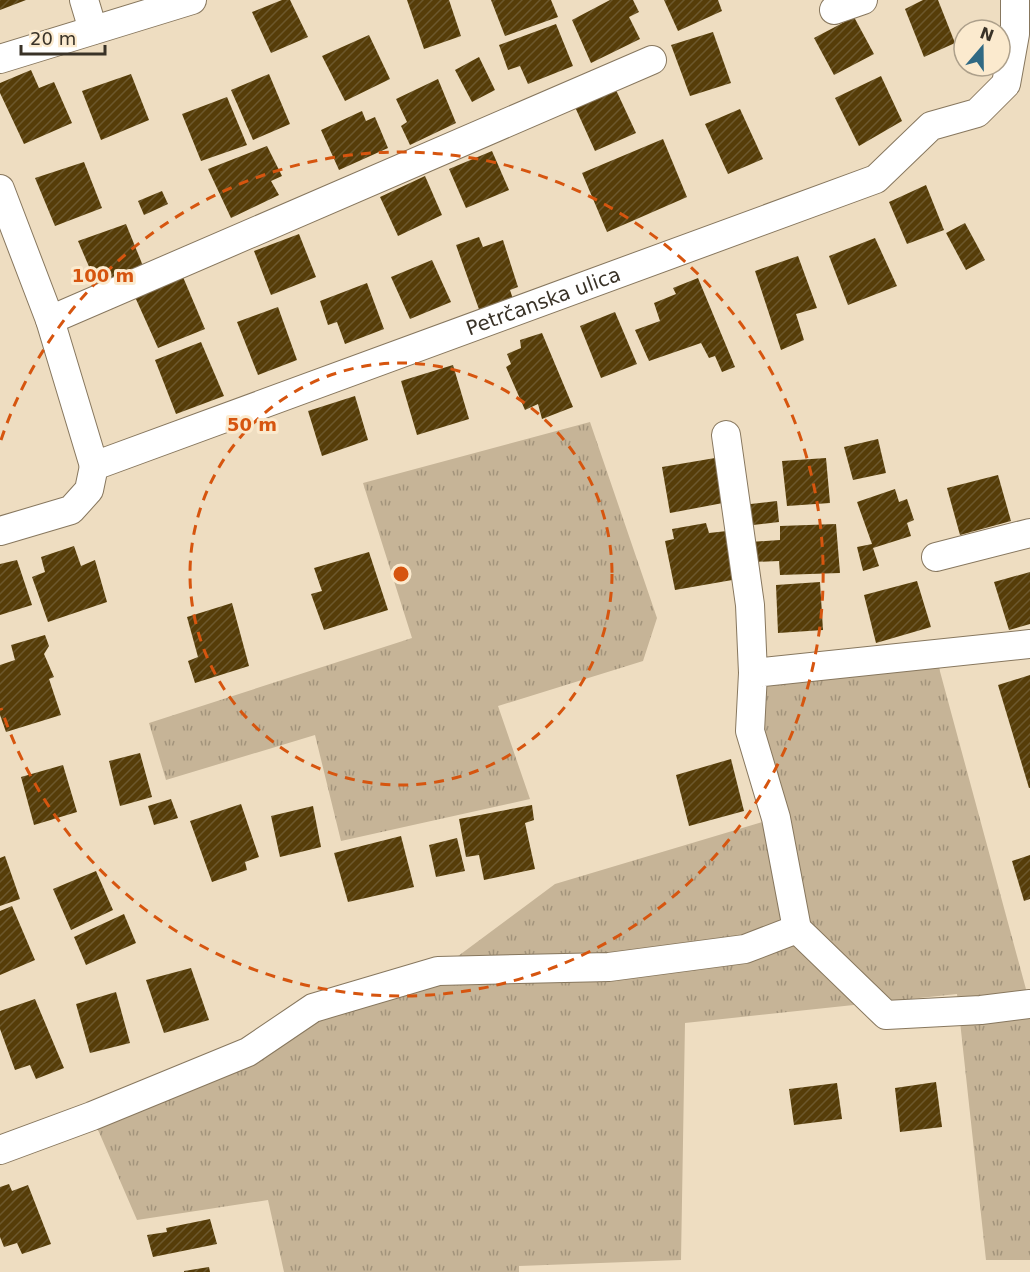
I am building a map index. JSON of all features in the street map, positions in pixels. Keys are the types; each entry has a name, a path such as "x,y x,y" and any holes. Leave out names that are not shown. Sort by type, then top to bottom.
{"street":[{"path":"84,0 93,30"},
{"path":"0,59 192,0"},
{"path":"834,10 862,0"},
{"name":"Petrčanska ulica","path":"94,466 876,179 931,126 977,113 1006,84 1015,34 1015,0"},
{"path":"50,320 652,60"},
{"path":"0,189 50,320 94,466 89,490 71,510 0,531"},
{"path":"726,435 750,605 753,673 750,731 776,818 797,929 886,1015 981,1010 1030,1004"},
{"path":"936,556 1030,533"},
{"path":"753,673 1030,644"},
{"path":"0,1150 92,1116 248,1052 313,1008 438,971 609,968 745,949 797,929"}],"green space":[{"path":"590,422 657,618 643,661 498,706 530,799 341,841 315,735 166,780 149,723 412,638 363,483"},
{"path":"935,653 1030,1004 1030,1260 986,1260 957,994 685,1023 681,1260 519,1266 519,1272 284,1272 268,1200 137,1220 92,1116 310,1010 438,971 555,884 776,818 753,673"}],"building":[{"path":"0,0 26,0 0,10"},
{"path":"282,0 290,0 308,37 271,53 252,12"},
{"path":"407,0 449,0 461,36 424,49"},
{"path":"491,0 551,0 558,17 505,36"},
{"path":"610,0 633,0 639,12 629,17 640,39 591,63 572,20"},
{"path":"664,0 718,0 722,11 678,31"},
{"path":"923,0 938,0 952,35 952,44 924,57 905,9"},
{"path":"854,17 874,54 834,75 814,38"},
{"path":"556,24 573,66 528,84 520,66 508,70 499,45"},
{"path":"713,32 731,83 690,96 671,45"},
{"path":"369,35 390,79 345,101 322,56"},
{"path":"479,57 495,90 472,102 455,70"},
{"path":"31,70 39,88 54,82 72,123 24,144 0,93 0,83"},
{"path":"131,74 149,120 101,140 82,91"},
{"path":"269,74 290,124 253,140 231,90"},
{"path":"881,76 902,121 859,146 835,98"},
{"path":"438,79 456,123 410,145 401,126 407,122 396,99"},
{"path":"616,90 636,133 595,151 575,107"},
{"path":"227,97 247,145 201,161 182,114"},
{"path":"740,109 763,159 728,174 705,124"},
{"path":"362,111 366,121 375,117 388,148 339,170 321,130"},
{"path":"663,139 687,197 607,232 582,173"},
{"path":"267,146 282,176 271,181 279,195 231,218 208,169"},
{"path":"492,151 509,190 466,208 449,169"},
{"path":"84,162 102,208 55,226 35,178"},
{"path":"425,176 442,215 398,236 380,197"},
{"path":"926,185 944,230 907,244 889,202"},
{"path":"162,191 168,204 144,215 138,201"},
{"path":"965,223 985,260 966,270 946,233"},
{"path":"126,224 143,266 96,283 78,241"},
{"path":"299,234 316,277 271,295 254,251"},
{"path":"479,237 483,247 503,240 518,287 510,290 513,299 480,312 456,245"},
{"path":"875,238 897,286 848,305 829,256"},
{"path":"798,256 817,308 796,314 804,340 781,350 755,271"},
{"path":"432,260 451,302 410,319 391,277"},
{"path":"183,277 205,329 158,348 135,297"},
{"path":"698,278 735,367 722,372 715,356 709,358 701,343 649,361 635,330 660,321 654,303 676,294 673,288"},
{"path":"367,283 384,329 345,344 337,322 328,325 320,301"},
{"path":"278,307 297,360 258,375 237,322"},
{"path":"615,312 637,364 601,378 580,326"},
{"path":"542,333 573,407 542,419 538,404 525,410 506,367 511,364 507,354 521,348 520,340"},
{"path":"201,342 224,396 176,414 155,360"},
{"path":"453,365 469,419 417,435 401,381"},
{"path":"355,396 368,440 322,456 308,411"},
{"path":"878,439 886,473 853,480 844,447"},
{"path":"715,458 723,503 670,513 662,467"},
{"path":"826,458 830,503 787,506 782,461"},
{"path":"998,475 1011,521 960,535 947,488"},
{"path":"895,489 899,502 907,499 914,520 907,523 911,536 873,548 879,566 863,571 857,547 872,544 857,502"},
{"path":"777,501 779,522 744,526 742,505"},
{"path":"706,523 709,533 727,531 738,579 675,590 665,541 674,539 672,529"},
{"path":"836,524 840,573 780,575 779,561 753,562 750,542 780,540 780,526"},
{"path":"74,546 81,566 95,560 107,602 48,622 32,577 45,572 41,557"},
{"path":"369,552 388,610 324,630 311,594 322,591 314,568"},
{"path":"17,560 32,605 0,615 0,564"},
{"path":"1030,572 1030,624 1009,630 994,582"},
{"path":"917,581 931,627 876,643 864,595"},
{"path":"820,582 823,630 778,633 776,585"},
{"path":"232,603 249,666 195,683 188,661 198,657 187,617"},
{"path":"45,635 49,646 44,654 54,677 49,679 61,715 6,732 0,715 0,665 15,660 11,645"},
{"path":"1030,675 1030,788 1029,788 998,685"},
{"path":"140,753 152,797 120,806 109,761"},
{"path":"731,759 744,811 689,826 676,775"},
{"path":"63,765 77,812 34,825 21,777"},
{"path":"171,799 178,818 154,825 148,806"},
{"path":"241,804 259,857 245,862 247,870 212,882 190,821"},
{"path":"532,805 534,820 525,823 535,869 484,880 479,855 466,857 459,819"},
{"path":"313,806 321,847 280,857 271,816"},
{"path":"401,836 414,887 348,902 334,853"},
{"path":"457,838 465,871 436,877 429,845"},
{"path":"1030,855 1030,899 1024,901 1012,861"},
{"path":"5,856 20,899 0,906 0,858"},
{"path":"96,871 113,910 71,930 53,889"},
{"path":"12,906 35,960 0,975 0,911"},
{"path":"124,914 136,943 86,965 74,937"},
{"path":"191,968 209,1020 164,1033 146,980"},
{"path":"116,992 130,1043 90,1053 76,1004"},
{"path":"35,999 64,1068 36,1079 30,1065 15,1070 0,1029 0,1011"},
{"path":"936,1082 942,1127 900,1132 895,1088"},
{"path":"837,1083 842,1119 794,1125 789,1089"},
{"path":"9,1184 12,1191 28,1185 51,1244 22,1254 17,1243 4,1247 0,1237 0,1187"},
{"path":"210,1219 217,1244 153,1257 147,1235 167,1232 166,1228"},
{"path":"209,1267 210,1272 184,1272 184,1271"}]}
